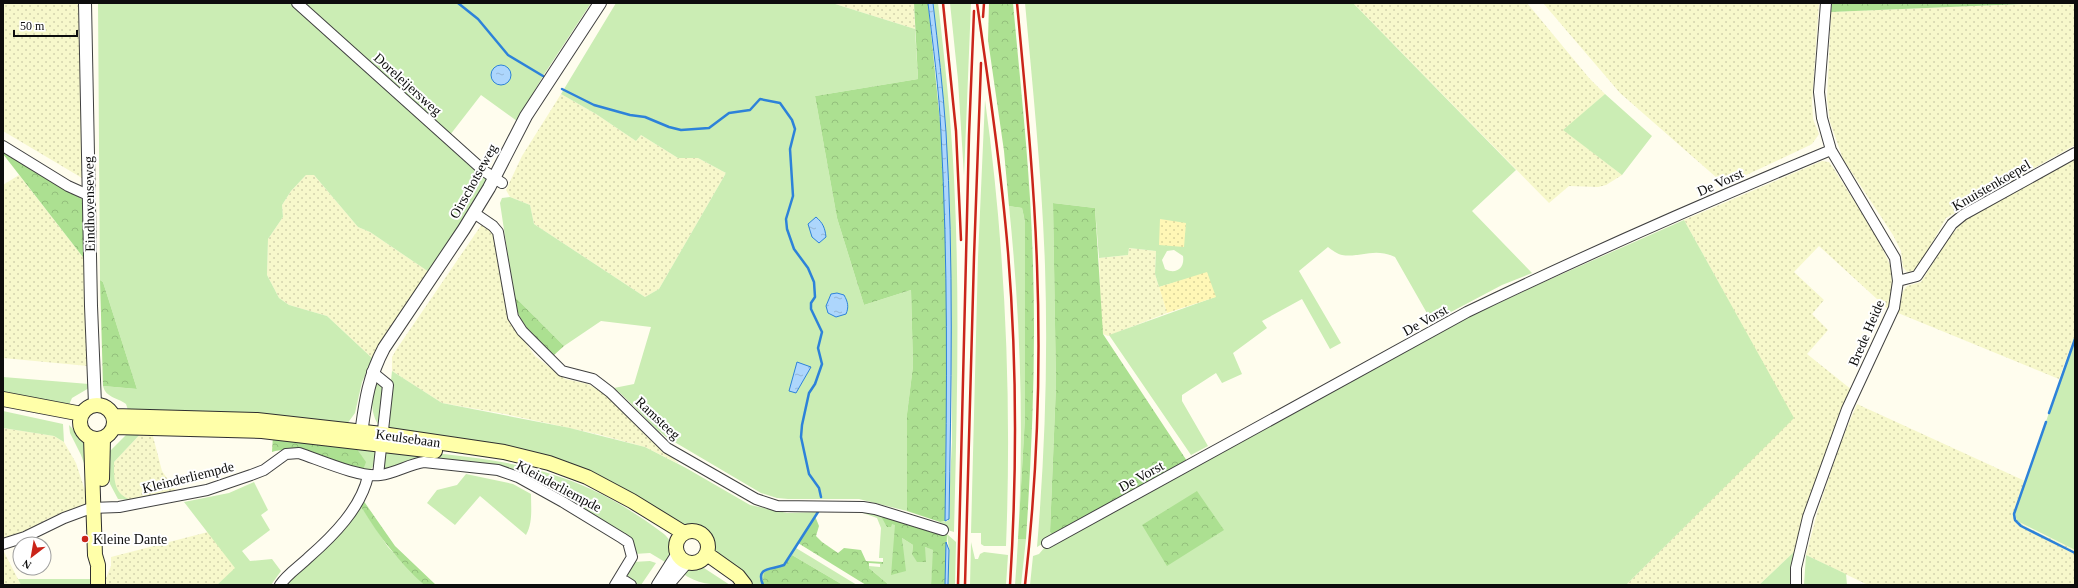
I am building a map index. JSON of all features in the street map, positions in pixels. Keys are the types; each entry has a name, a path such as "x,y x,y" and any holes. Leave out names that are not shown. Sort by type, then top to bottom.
{"main road":[{"path":"3,399 81,419"},
{"path":"95,404 108,408 114,422 111,433 97,439 84,433 81,419 86,408 95,404"},
{"path":"3,409 81,419"},
{"name":"Keulsebaan","path":"114,422 382,439 531,466 585,483 622,503 654,524 680,537"},
{"path":"97,439 98,508 103,546 102,555 98,565 98,585"},
{"path":"691,531 702,534 708,544 704,558 691,564 681,559 680,537 691,531"},
{"path":"704,558 739,585"},
{"path":"704,558 738,576 745,585"}],"street":[{"name":"Eindhovenseweg","path":"85,3 88,195 95,404"},
{"name":"Doreleijersweg","path":"297,3 498,181"},
{"name":"Oirschotseweg","path":"361,437 366,393 372,372 384,348 474,213 498,181 526,116 600,3"},
{"name":"Brede Heide","path":"1796,585 1796,568 1808,517 1847,409 1894,308 1898,281 1895,258 1831,150 1822,118 1819,92 1826,3"},
{"path":"3,146 68,186 88,195"},
{"name":"De Vorst","path":"1047,543 1467,312 1712,200 1831,150"},
{"name":"Knuistenkoepel","path":"1898,281 1917,276 1952,224 1962,215 2075,153"},
{"name":"Ramsteeg","path":"474,213 493,226 498,232 513,317 522,332 562,371 593,379 610,392 667,448 756,499 776,506 863,507 875,509 943,530"},
{"path":"280,585 322,545 357,504 373,476 382,439 388,384 372,372"},
{"name":"Kleinderliempde","path":"98,508 148,502 227,484 264,470 291,452 299,453 373,476 394,473 414,463 424,462 498,470 518,477 586,515 628,542 632,557 618,582"},
{"path":"3,544 30,535 77,512 98,508"},
{"path":"658,585 681,559"},
{"path":"668,585 681,559"},
{"path":"618,582 631,585"}],"green space":[{"path":"3,3 81,3 82,178 3,131"},
{"path":"98,3 292,3 486,179 487,184 429,272 370,232 358,227 314,175 306,175 291,191 282,205 283,217 268,239 267,275 279,298 289,305 327,316 373,359 362,382 355,413 347,424 129,413 126,404 109,395 104,390 103,386 137,389 103,282 100,280"},
{"path":"305,3 591,3 543,76 517,121 481,95 450,135"},
{"path":"616,3 832,3 915,29 918,79 815,96 837,218 864,305 911,290 913,366 907,414 907,511 859,499 788,499 777,498 761,493 666,437 614,388 634,384 651,327 601,321 564,346 514,296 500,203 502,198 510,197 530,205 534,224 645,297 659,289 726,173 698,158 678,158 641,135 636,141 596,114 561,94"},
{"path":"832,3 914,3 915,29"},
{"path":"914,3 928,3 941,131 945,220 947,330 945,521 940,522 907,511 907,414 913,366 911,290 864,305 837,218 815,96 918,79"},
{"path":"933,3 938,3 945,68 953,156 956,222 957,355 954,532 938,527 940,522 948,521 952,442 950,220 946,132"},
{"path":"950,3 971,3 964,176 958,80"},
{"path":"989,3 1013,3 1028,167 1034,300 1034,368 1032,437 1026,539 1018,539 1025,417 1025,222 1022,208 1009,206 1004,151 988,40"},
{"path":"1025,3 1353,3 1516,170 1472,211 1532,273 1502,285 1432,322 1395,257 1380,253 1349,256 1342,255 1336,253 1328,247 1299,271 1341,343 1330,349 1302,299 1262,321 1267,328 1233,353 1242,374 1222,383 1216,373 1182,395 1182,401 1208,446 1191,455 1109,335 1215,297 1207,273 1159,287 1155,274 1156,251 1129,248 1128,255 1099,258 1095,208 1053,203 1056,385 1050,532 1054,537 1037,547 1045,406 1046,301 1042,200","holes":["1174,250 1183,256 1183,264 1179,269 1176,271 1169,271 1165,269 1162,260 1167,251"]},
{"path":"1353,3 1527,3 1589,78 1605,94 1564,130 1622,175 1606,185 1598,187 1569,186 1549,203"},
{"path":"1543,3 1819,3 1812,101 1813,119 1819,134 1812,144 1725,185 1620,93"},
{"path":"1832,3 2045,3 1831,12"},
{"path":"2075,3 2075,145 1946,218 1918,268 1915,271 1907,272 1903,267 1901,251 1893,235 1843,159 1830,122 1827,99 1831,12"},
{"path":"561,94 596,114 636,141 641,135 678,158 698,158 726,173 659,289 645,297 534,224 530,205 510,197 506,190 522,156"},
{"path":"1605,94 1652,136 1622,175 1563,130"},
{"path":"985,100 998,209 1005,321 1008,433 1006,546 984,546 981,544 981,533 971,533 978,257"},
{"path":"3,151 85,201 86,261 3,154"},
{"path":"2075,159 2075,335 2059,379 1898,313 1903,291 1907,286 1921,282 1948,239 1963,221"},
{"path":"1822,161 1829,162 1878,239 1891,267 1892,286 1889,310 1819,246 1794,272 1824,300 1812,314 1828,330 1807,354 1852,390 1821,468 1801,526 1795,551 1759,585 1626,585 1793,418 1684,220"},
{"path":"19,175 86,261 88,366 3,358 3,185"},
{"path":"306,175 314,175 358,227 370,232 429,272 373,359 327,316 289,305 279,298 267,275 268,239 283,217 282,205 291,191"},
{"path":"1053,203 1095,208 1103,334 1189,464 1054,537 1050,532 1056,385"},
{"path":"1009,206 1022,208 1025,222 1025,417 1018,530 1021,396 1017,301"},
{"path":"1684,220 1794,418 1626,585 1030,585 1033,556 1039,554 1045,547 1195,465 1284,419 1460,321"},
{"path":"482,224 497,235 509,319 535,356 565,379 588,384 611,398 679,464 645,447 597,434 505,414 442,403 392,371 392,357 396,350"},
{"path":"1129,248 1156,251 1155,274 1167,313 1108,336 1103,334 1101,327 1099,258 1128,255"},
{"path":"100,280 103,282 137,389 103,386"},
{"path":"514,296 564,346 554,355 534,336 523,322 516,306"},
{"path":"2075,335 2075,550 2017,521 2015,514"},
{"path":"392,371 442,403 570,428 645,447 686,468 750,505 787,513 817,512 796,548 857,585 843,585 792,555 785,565 775,569 762,580 762,585 753,585 721,561 713,551 711,537 705,530 696,527 684,527 603,482 386,429"},
{"path":"3,377 89,384 89,388 72,398 68,407 3,398"},
{"path":"377,381 383,388 380,426 374,417 372,404 373,391"},
{"path":"1857,404 2025,481 2015,510 2015,519 2031,529 2075,550 2075,585 1868,585 1806,555 1818,510 1840,444"},
{"path":"3,411 63,424 64,442 54,436 3,428"},
{"path":"69,425 85,441 90,480 81,455 70,433"},
{"path":"3,428 54,436 64,442 76,463 89,503 49,518 23,533 3,540"},
{"path":"145,429 151,429 162,471 176,491 131,500 123,498 117,491 114,481 114,462"},
{"path":"145,429 114,462 114,474 118,490 121,494 131,500 118,499 110,484 109,452 128,433"},
{"path":"273,435 354,445 366,462 363,470 305,452 282,450 272,452"},
{"path":"354,445 377,447 374,465 371,469 363,470"},
{"path":"382,448 491,460 533,469 569,480 598,492 639,516 664,534 670,541 672,548 670,565 650,553 634,554 632,546 572,503 477,464 386,469 383,466"},
{"path":"466,474 513,484 531,494 531,520 526,535 480,496 455,525 427,503 437,490 457,485"},
{"path":"254,482 268,510 261,515 270,530 242,551 250,561 272,559 281,571 271,585 217,585 235,568 184,502 229,493"},
{"path":"1197,491 1224,530 1167,566 1142,525"},
{"path":"363,500 395,546 436,585 424,585 397,557 381,537 360,505"},
{"path":"360,505 388,547 424,585 284,585"},
{"path":"866,509 886,515 891,524 895,524 895,535 903,554 902,538 913,545 912,554 925,547 934,550 931,585 889,585 869,568 869,566 880,567 880,564 883,564 883,558 879,558 881,528 877,518 863,513"},
{"path":"886,515 947,534 945,585 931,585 933,550 925,547 926,562 917,562 912,554 913,545 902,538 906,571 891,575 895,525 892,524 891,527 887,527 882,518"},
{"path":"815,516 819,526 816,536 822,542 838,553 844,548 861,550 866,561 883,562 883,564 869,563 869,568 889,585 866,585 798,543"},
{"path":"208,532 236,568 217,585 106,585 106,578 111,566 111,557"},
{"path":"947,534 956,542 955,585 948,585 949,550"},
{"path":"1018,538 1026,539 1021,585 1015,585"},
{"path":"971,542 975,559 978,559 980,554 984,552 1008,555 1006,585 970,585"},
{"path":"3,550 12,568 12,576 16,576 21,585 3,585"},
{"path":"1795,551 1792,585 1759,585"},
{"path":"792,555 843,585 762,585 764,573 768,570 781,566 788,561"},
{"path":"1806,555 1846,574 1847,585 1804,585"},
{"path":"650,561 656,563 641,585 638,585 628,578 627,574 633,562"},
{"path":"704,568 730,585 717,585 699,582 682,573 687,569"},
{"path":"18,579 91,579 91,585 21,585"}],"sand":[{"path":"1160,219 1186,223 1184,247 1159,245"},
{"path":"1207,272 1216,297 1167,313 1159,287"}],"water":[{"path":"928,3 933,3 942,84 949,181 951,327 949,519 945,521 945,230 940,117"},
{"path":"501,65 508,68 511,75 508,82 501,85 494,82 491,75 494,68"},
{"path":"816,217 823,226 826,237 819,243 812,237 808,224"},
{"path":"837,293 844,295 848,307 846,314 836,317 828,313 826,306 831,294"},
{"path":"797,362 811,367 796,393 789,391"},
{"path":"946,542 949,550 948,585 945,585"}],"waterway":[{"path":"458,3 478,19 508,55 543,76"},
{"path":"562,89 594,105 630,115 645,117 669,127 681,130 709,128 729,113 750,110 760,99 780,103 792,120 795,129 790,149 793,196 786,219 787,229 794,249 808,268 814,282 815,297 811,303 811,309 822,332 818,348 822,364 815,384 809,393 801,437 809,474 819,488 821,497"},
{"path":"2049,413 2075,339"},
{"path":"2046,422 2014,514 2015,520 2021,526 2075,553"},
{"path":"763,585 761,579 763,572 784,565 818,512"}],"railway":[{"path":"943,3 956,131 961,240"},
{"path":"977,3 998,159 1011,294 1015,460 1010,585"},
{"path":"983,17 984,3"},
{"path":"1017,3 1036,232 1038,305 1037,425 1025,585"},
{"path":"958,585 969,135 974,11"},
{"path":"965,585 981,63"}],"place":[{"name":"Kleine Dante","path":"85,539"}]}
